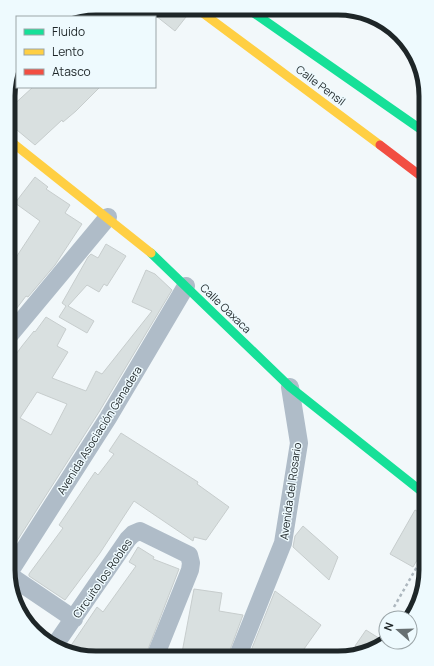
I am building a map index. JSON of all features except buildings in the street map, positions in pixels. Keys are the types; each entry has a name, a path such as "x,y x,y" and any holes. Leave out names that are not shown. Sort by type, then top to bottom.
{"street":[{"name":"Calle Pensil","path":"205,15 419,175"},
{"name":"Calle Pensil","path":"257,15 419,128"},
{"name":"Calle Oaxaca","path":"15,145 147,249 290,387 419,489"},
{"path":"15,328 108,217"},
{"name":"Avenida Asociación Ganadera","path":"15,565 108,418 186,286"},
{"name":"Avenida del Rosario","path":"240,651 283,543 299,443 290,387"},
{"name":"Circuito los Robles","path":"58,641 128,539 140,530 189,556 191,563 190,570 157,651"},
{"path":"16,579 74,619"}],"path":[{"path":"394,606 419,563"}],"traffic: fast":[{"path":"257,15 419,128"},
{"path":"151,253 290,387 419,489"}],"traffic: slow":[{"path":"205,15 380,145"},
{"path":"15,145 151,253"}],"traffic: jam":[{"path":"380,145 419,175"}]}
